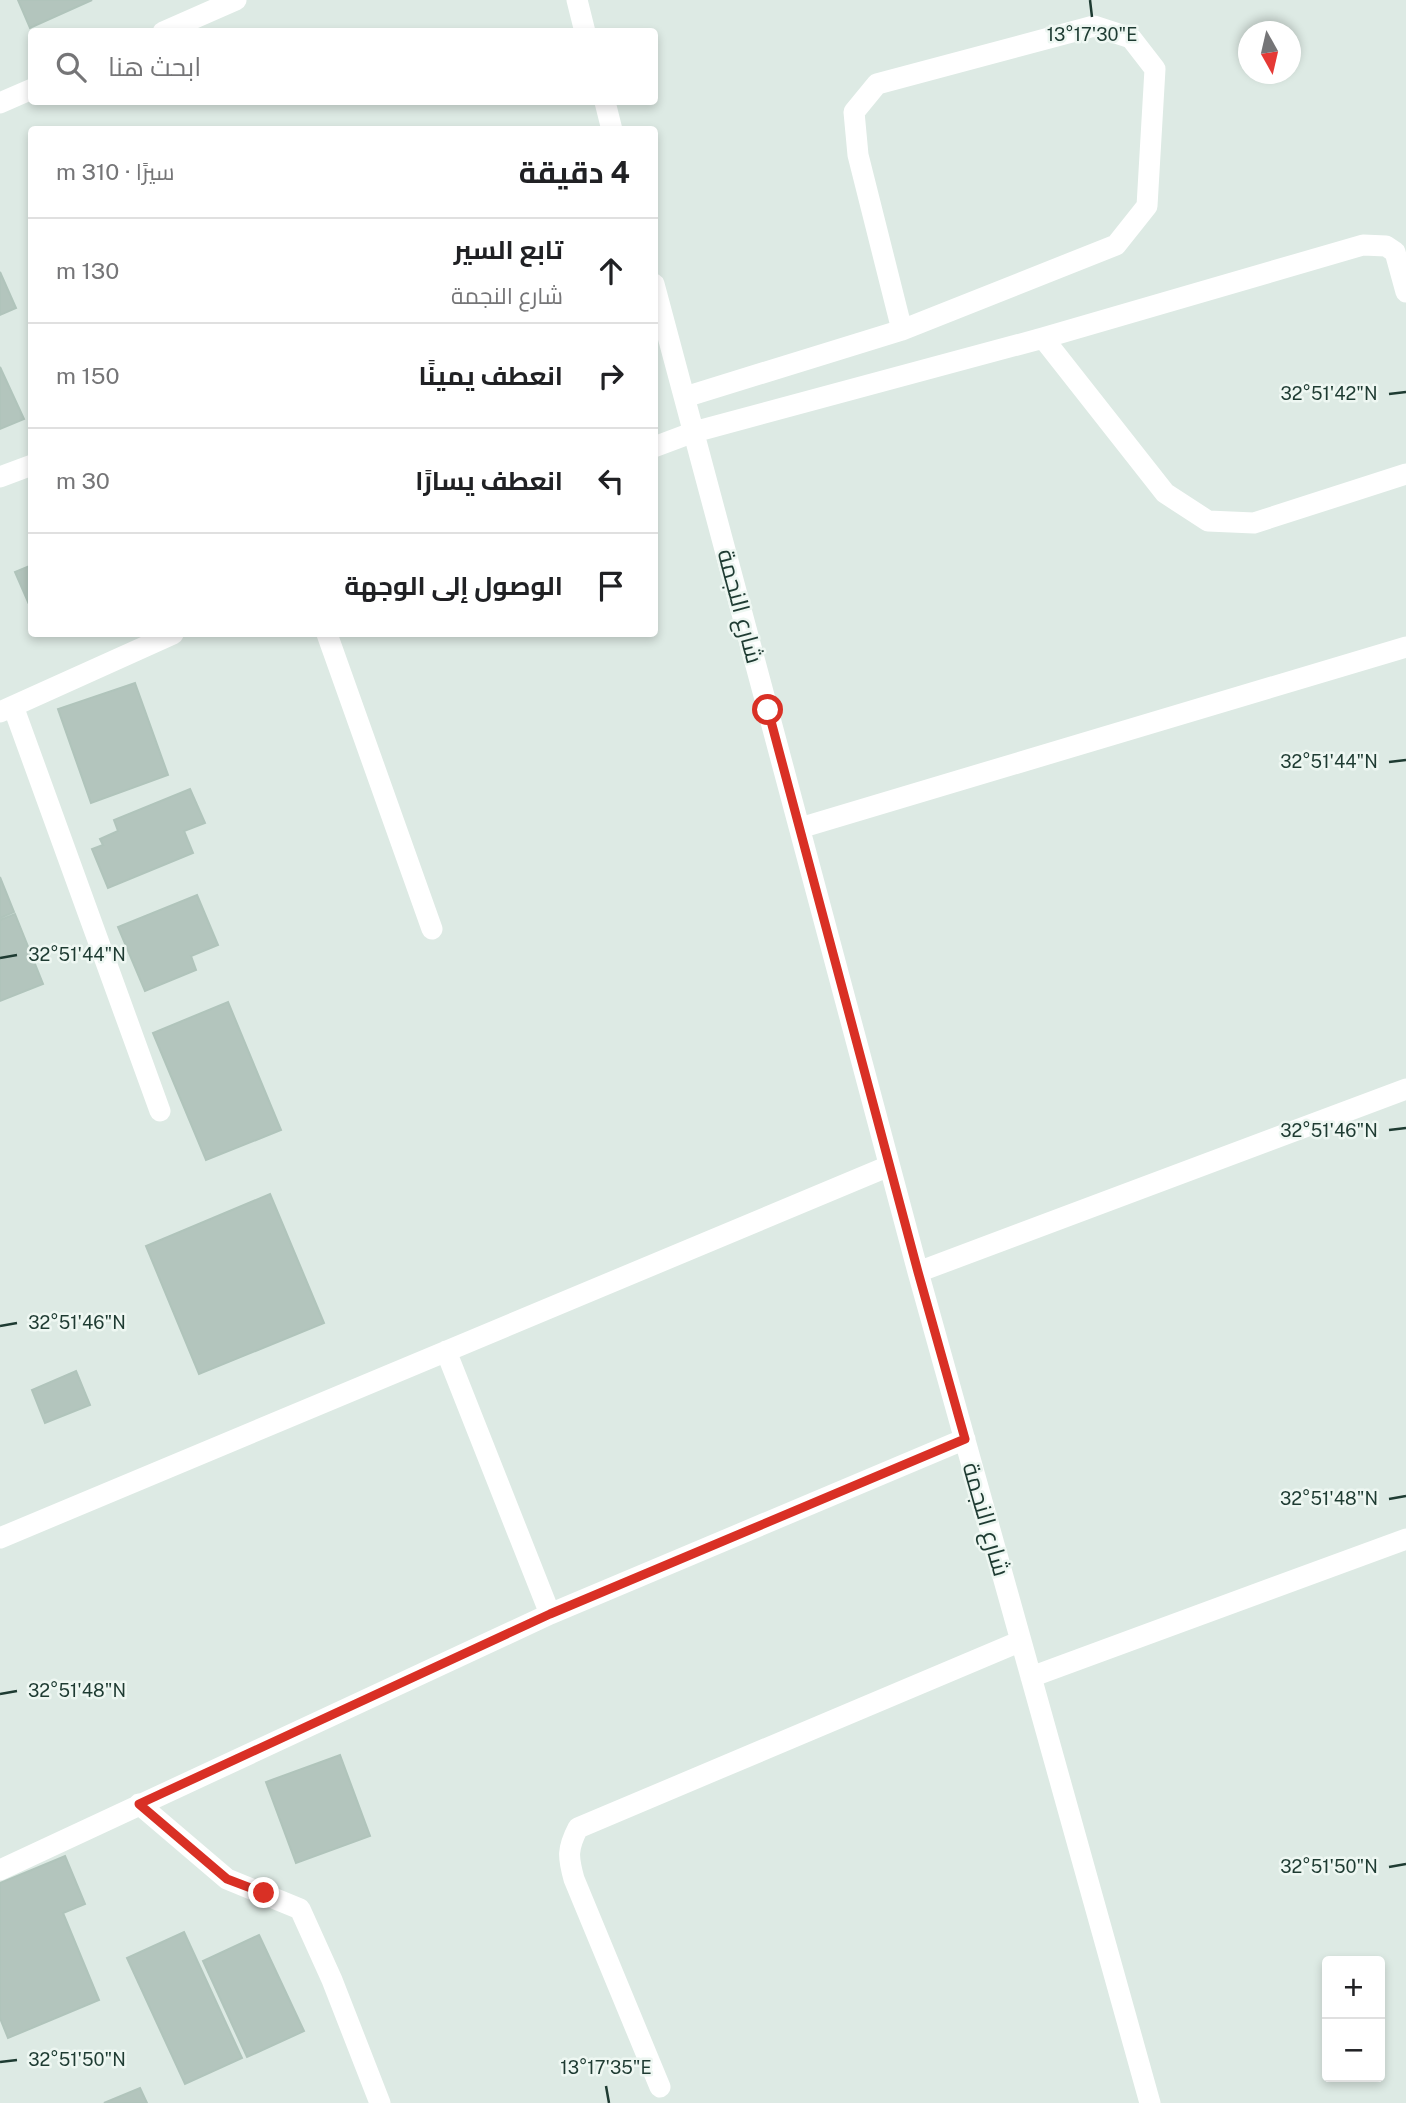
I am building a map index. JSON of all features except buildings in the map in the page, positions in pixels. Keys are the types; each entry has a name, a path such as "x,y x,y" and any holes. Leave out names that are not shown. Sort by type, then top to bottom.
{"street":[{"path":"172,28 236,0"},
{"path":"577,0 584,28"},
{"path":"685,397 902,330 1116,245 1147,206 1155,69 1131,38 1094,26 890,80 877,84 854,112 858,155 902,330"},
{"path":"0,103 28,91"},
{"path":"606,105 611,126"},
{"path":"658,446 694,432 1043,338 1363,245 1386,246 1395,252 1406,292"},
{"name":"شارع النجمة","path":"658,299 889,1166 1150,2103"},
{"path":"1043,338 1165,493 1208,521 1254,523 1406,474"},
{"path":"0,477 28,466"},
{"path":"160,1111 7,709 166,637"},
{"path":"328,637 432,929"},
{"path":"800,828 1406,647"},
{"path":"918,1272 1406,1089"},
{"path":"0,1538 889,1166"},
{"path":"446,1351 550,1614"},
{"path":"0,1870 550,1614 965,1439"},
{"path":"1031,1676 1406,1539"},
{"path":"660,2087 574,1879 569,1860 569,1844 578,1828 1021,1641"},
{"path":"139,1804 227,1879 300,1909 332,1980 380,2103"}],"route":[{"path":"264,1893 227,1879 139,1804 550,1614 965,1439 768,710"}]}
